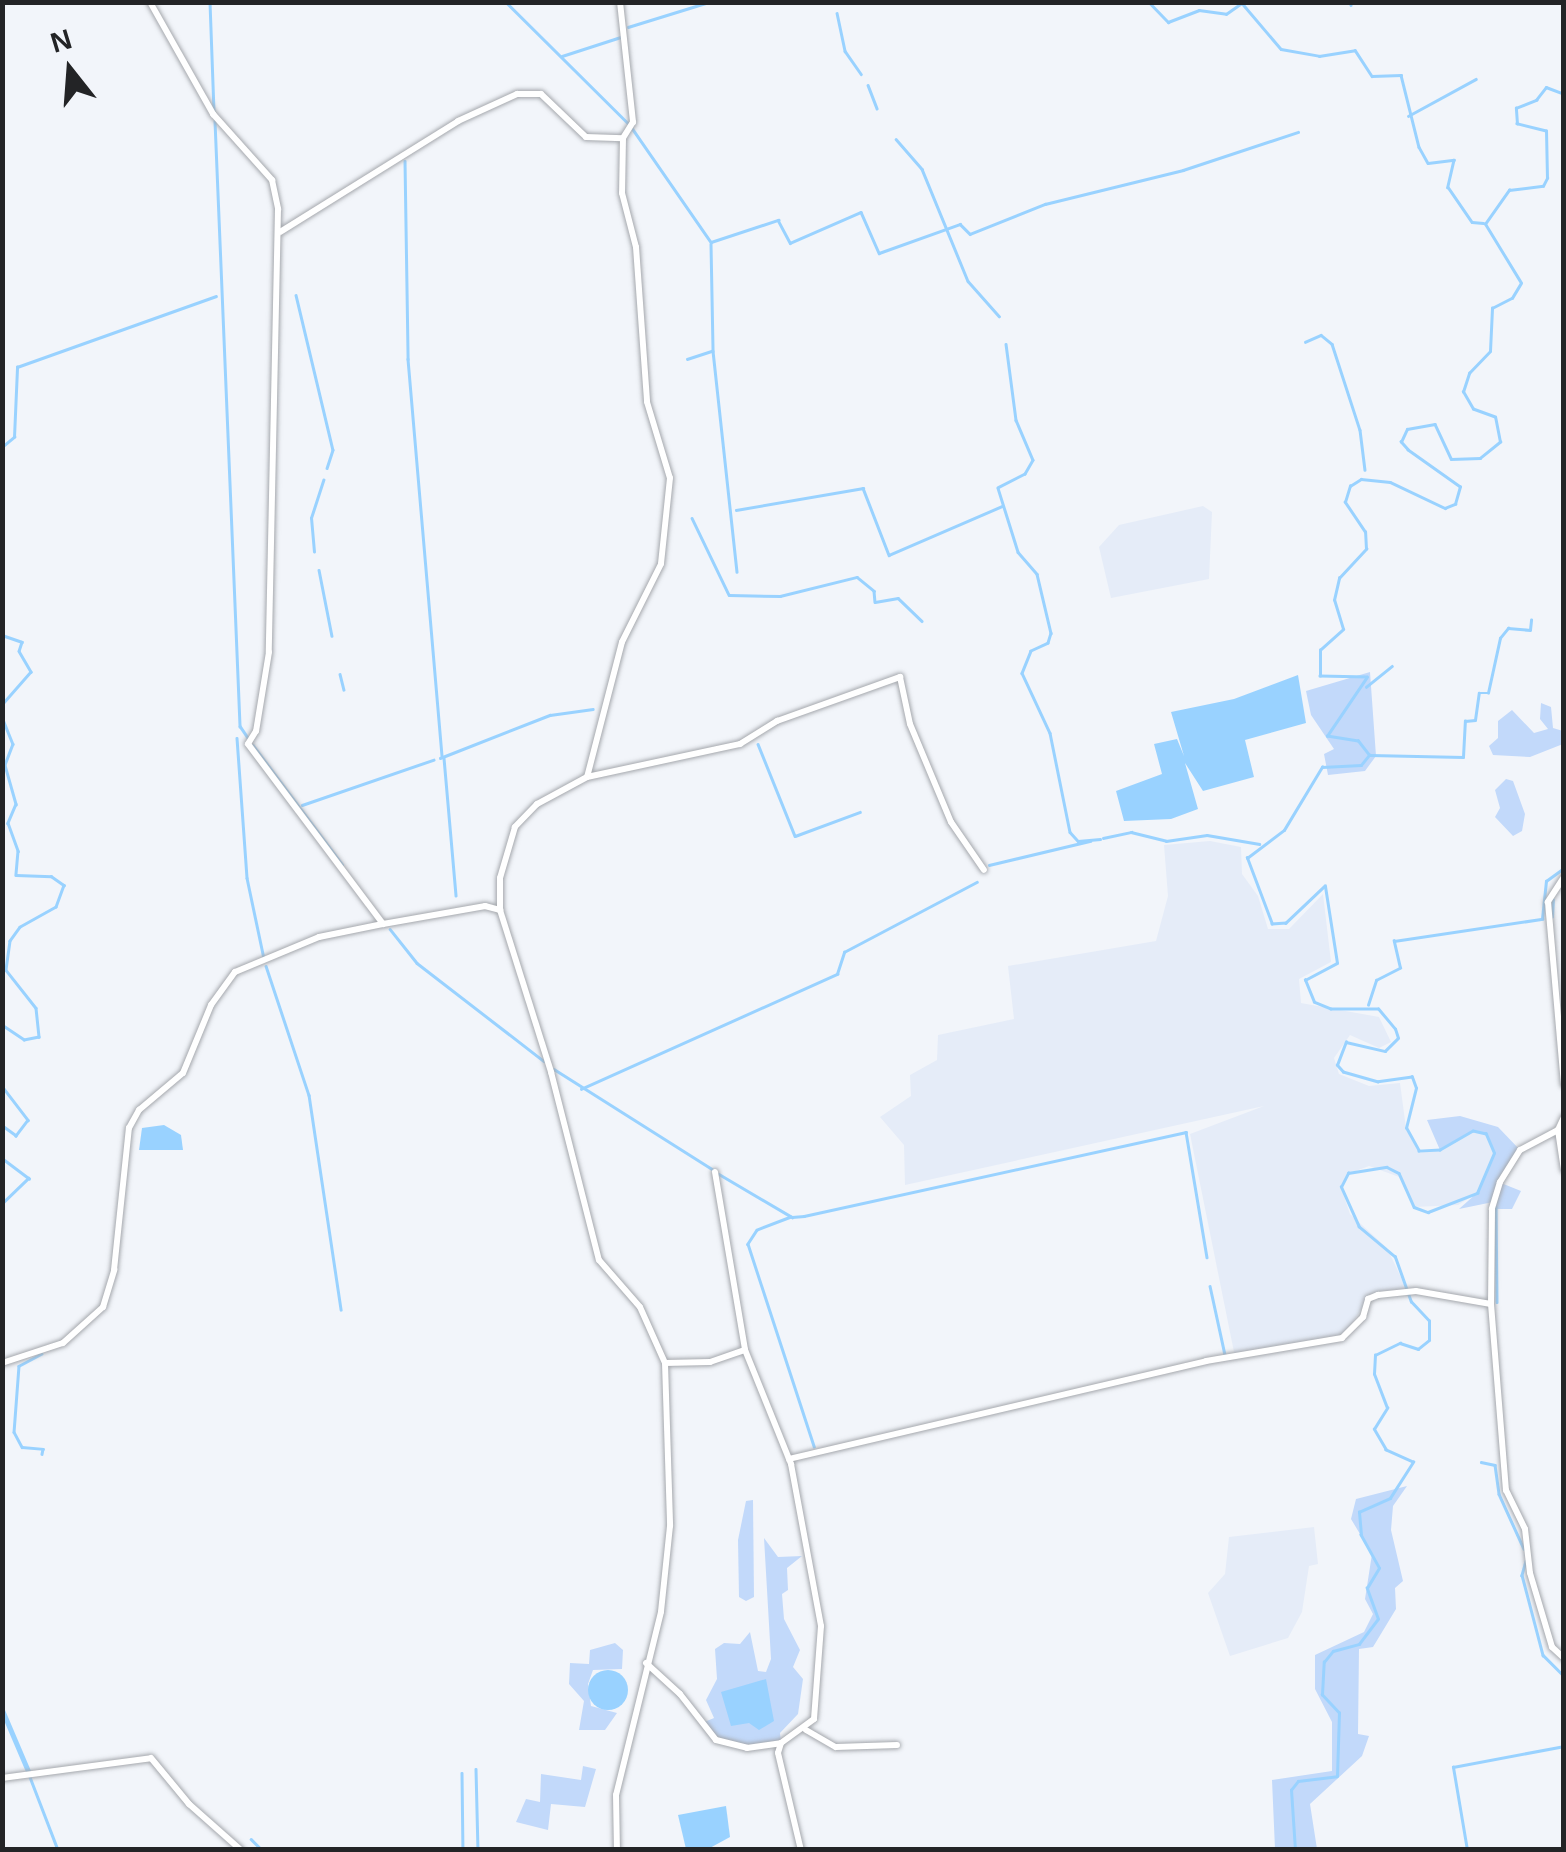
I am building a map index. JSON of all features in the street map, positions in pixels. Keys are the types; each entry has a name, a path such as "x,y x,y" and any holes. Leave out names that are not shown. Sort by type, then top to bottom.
{"street":[{"path":"150,2 214,114 272,180 280,232 269,652 256,732 248,744 383,924"},
{"path":"587,777 622,642 661,564 670,490 647,402 636,247 622,193 623,138 633,122 620,2"},
{"path":"280,232 458,120 517,94 541,94 586,137 623,138"},
{"path":"617,1850 616,1795 661,1612 670,1526 664,1363 640,1306 599,1260 551,1072 500,910 500,878 516,827 537,804 587,777 740,744 777,721 900,678 910,724 951,822 984,870"},
{"path":"1564,877 1548,902 1564,1084"},
{"path":"2,1363 63,1343 103,1307 114,1270 128,1128 139,1110 182,1073 230,978 318,937 485,906 500,910"},
{"path":"1564,1117 1558,1130 1564,1170"},
{"path":"1558,1130 1529,1142 1500,1182 1492,1209 1491,1304 1506,1493 1525,1529 1530,1573 1552,1647 1564,1658"},
{"path":"646,1663 680,1694 716,1740 748,1748 781,1743 805,1730 820,1681 821,1626 789,1459 746,1350 715,1172"},
{"path":"789,1459 1206,1361 1342,1338 1363,1317 1368,1299 1416,1292 1491,1304"},
{"path":"664,1363 710,1362 746,1350"},
{"path":"805,1730 836,1746 896,1745"},
{"path":"781,1743 801,1850"},
{"path":"2,1778 151,1758 189,1804 241,1850"}],"shaded area":[{"path":"1203,506 1212,512 1209,579 1111,598 1099,547 1119,525"},
{"path":"1370,672 1376,756 1365,771 1328,775 1324,754 1334,749 1311,715 1306,691"},
{"path":"1298,675 1306,723 1245,740 1254,777 1203,791 1185,763 1198,809 1171,819 1124,821 1116,791 1162,774 1154,744 1177,739 1184,756 1171,712 1234,699"},
{"path":"1541,703 1551,707 1553,728 1563,731 1563,744 1530,757 1493,755 1489,746 1498,738 1498,721 1512,710 1534,733 1548,729 1540,719"},
{"path":"1506,779 1513,781 1525,814 1522,831 1513,836 1495,817 1500,808 1495,790"},
{"path":"1210,841 1241,847 1242,874 1258,896 1268,929 1289,929 1323,894 1331,962 1299,979 1301,1003 1379,1017 1391,1042 1379,1048 1350,1035 1334,1058 1339,1074 1369,1086 1400,1083 1406,1128 1420,1151 1440,1150 1473,1131 1486,1134 1494,1153 1477,1193 1458,1205 1414,1207 1402,1178 1369,1166 1348,1174 1341,1187 1350,1214 1387,1248 1408,1292 1368,1299 1342,1338 1235,1357 1190,1134 1264,1106 905,1185 904,1145 880,1117 911,1096 910,1075 937,1060 938,1035 1014,1019 1008,966 1156,941 1168,896 1164,845"},
{"path":"1460,1116 1498,1127 1520,1150 1501,1183 1521,1191 1512,1209 1492,1209 1493,1202 1459,1209 1477,1193 1494,1153 1486,1134 1473,1132 1440,1150 1427,1120"},
{"path":"164,1125 181,1135 183,1150 139,1150 142,1128"},
{"path":"1407,1486 1393,1506 1391,1530 1403,1581 1395,1588 1396,1609 1373,1647 1359,1649 1358,1734 1369,1736 1362,1756 1310,1804 1317,1849 1275,1849 1272,1780 1332,1771 1332,1722 1315,1689 1315,1655 1364,1632 1373,1614 1365,1599 1372,1554 1351,1519 1356,1499"},
{"path":"753,1500 754,1597 746,1601 739,1597 738,1540 746,1501"},
{"path":"1314,1527 1318,1564 1309,1566 1302,1612 1288,1638 1230,1656 1208,1593 1225,1574 1229,1537"},
{"path":"764,1538 778,1557 802,1556 787,1568 788,1590 782,1594 784,1619 800,1650 793,1667 803,1679 798,1714 780,1733 781,1743 727,1746 702,1723 714,1718 706,1700 717,1679 715,1649 724,1643 740,1644 750,1632 758,1671 766,1672 771,1659"},
{"path":"615,1643 623,1650 622,1669 593,1670 588,1684 591,1706 617,1713 605,1730 579,1730 584,1701 569,1684 570,1663 589,1664 590,1650"},
{"path":"608,1670 622,1676 628,1690 622,1704 608,1710 594,1704 588,1690 594,1676"},
{"path":"766,1679 774,1721 759,1730 749,1723 731,1726 721,1692"},
{"path":"583,1766 596,1769 585,1807 551,1804 548,1830 516,1822 526,1799 540,1802 541,1774 581,1780"},
{"path":"726,1806 730,1837 708,1849 686,1849 678,1815"}],"waterway":[{"path":"210,2 214,111"},
{"path":"506,2 628,123"},
{"path":"628,27 709,2"},
{"path":"1149,2 1168,22 1199,10 1226,14 1242,3 1281,49 1319,56 1355,50 1372,76 1401,75 1419,147 1428,163 1454,160 1448,187 1472,222 1483,223"},
{"path":"837,13 845,51 861,74"},
{"path":"562,56 621,37"},
{"path":"1408,116 1476,79"},
{"path":"868,85 877,108"},
{"path":"1295,1850 1291,1790 1298,1781 1337,1776 1339,1713 1322,1695 1324,1662 1333,1651 1359,1644 1378,1619 1367,1588 1379,1568 1361,1535 1359,1512 1390,1498 1413,1462 1386,1450 1374,1429 1387,1408 1374,1374 1375,1355 1400,1343 1418,1349 1429,1340 1429,1321 1411,1302 1395,1257 1359,1227 1341,1187 1348,1173 1387,1167 1399,1173 1414,1207 1428,1212 1477,1193 1494,1153 1486,1134 1473,1131 1440,1150 1419,1151 1406,1128 1416,1088 1412,1077 1378,1082 1343,1072 1337,1065 1346,1042 1385,1051 1398,1038 1395,1029 1378,1009 1331,1009 1314,1002 1305,980 1337,963 1325,886 1286,923 1272,924 1247,858 1284,830 1322,767 1361,765 1369,755 1358,741 1327,736 1367,677 1320,676 1320,650 1343,629 1334,600 1339,578 1366,549 1365,532 1345,502 1350,486 1361,479 1390,482 1445,508 1455,504 1460,487 1408,450 1401,442 1407,429 1435,424 1451,459 1480,458 1500,442 1495,417 1473,409 1463,392 1469,373 1490,351 1492,308 1512,298 1521,283 1485,224 1509,190 1543,186 1547,178 1546,131 1517,124 1516,108 1536,100 1546,87 1564,94"},
{"path":"215,121 240,726 248,738"},
{"path":"632,128 711,242 778,220 790,243 861,212 879,253 960,224 970,234 1045,204 1183,170 1298,132"},
{"path":"896,139 922,169 968,281 999,316"},
{"path":"405,161 408,359 442,756"},
{"path":"711,244 713,351 737,572"},
{"path":"296,295 333,450 327,468"},
{"path":"2,447 14,437 17,367 216,296"},
{"path":"1305,342 1321,335 1332,344 1360,430 1365,470"},
{"path":"1006,344 1016,420 1033,460 1025,474 998,488 1018,552 1037,574 1051,633 1048,643 1031,651 1022,673 1050,733 1070,832 1078,841 1100,839"},
{"path":"687,359 712,351"},
{"path":"314,552 311,518 323,480"},
{"path":"736,510 863,488 889,555 1002,506"},
{"path":"692,518 729,595 780,596 857,577 874,591 875,602 898,598 922,621"},
{"path":"319,570 332,636"},
{"path":"1370,755 1463,757 1465,721 1475,720 1479,693 1488,693 1500,638 1508,628 1530,630 1531,620"},
{"path":"2,635 22,642 19,651 31,672 2,705"},
{"path":"1366,687 1392,666"},
{"path":"340,674 344,690"},
{"path":"440,758 550,715 593,709"},
{"path":"2,717 13,744 5,765 16,804 8,823 18,851 16,875 51,876 64,885 56,907 20,927 10,941 6,970 36,1008 39,1037 24,1040 2,1025"},
{"path":"237,738 247,878 264,959"},
{"path":"758,744 795,836 860,812"},
{"path":"253,745 342,864"},
{"path":"444,758 456,895"},
{"path":"302,805 433,760"},
{"path":"1103,838 1131,832 1166,841 1207,835 1259,844"},
{"path":"989,865 1090,841"},
{"path":"1368,1005 1376,980 1400,968 1394,941 1542,919 1546,881 1564,868"},
{"path":"581,1089 837,974 844,952 977,882"},
{"path":"1552,917 1553,900"},
{"path":"390,929 417,963 544,1061"},
{"path":"266,966 309,1095 341,1310"},
{"path":"554,1069 712,1169"},
{"path":"2,1086 28,1120 16,1136 2,1126"},
{"path":"719,1174 792,1217 804,1216 1186,1132 1207,1257"},
{"path":"2,1158 29,1178 2,1204"},
{"path":"1496,1207 1497,1302"},
{"path":"791,1217 757,1230 748,1244 814,1446"},
{"path":"1210,1286 1225,1355"},
{"path":"42,1354 19,1366 14,1432 22,1447 43,1449 42,1454"},
{"path":"1481,1462 1495,1465 1499,1494 1524,1549"},
{"path":"1526,1561 1522,1575 1543,1655 1564,1676"},
{"path":"2,1710 28,1771"},
{"path":"1467,1850 1453,1767 1564,1746"},
{"path":"476,1769 478,1850"},
{"path":"462,1773 463,1850"},
{"path":"30,1777 58,1850"},
{"path":"251,1839 262,1850"}]}
